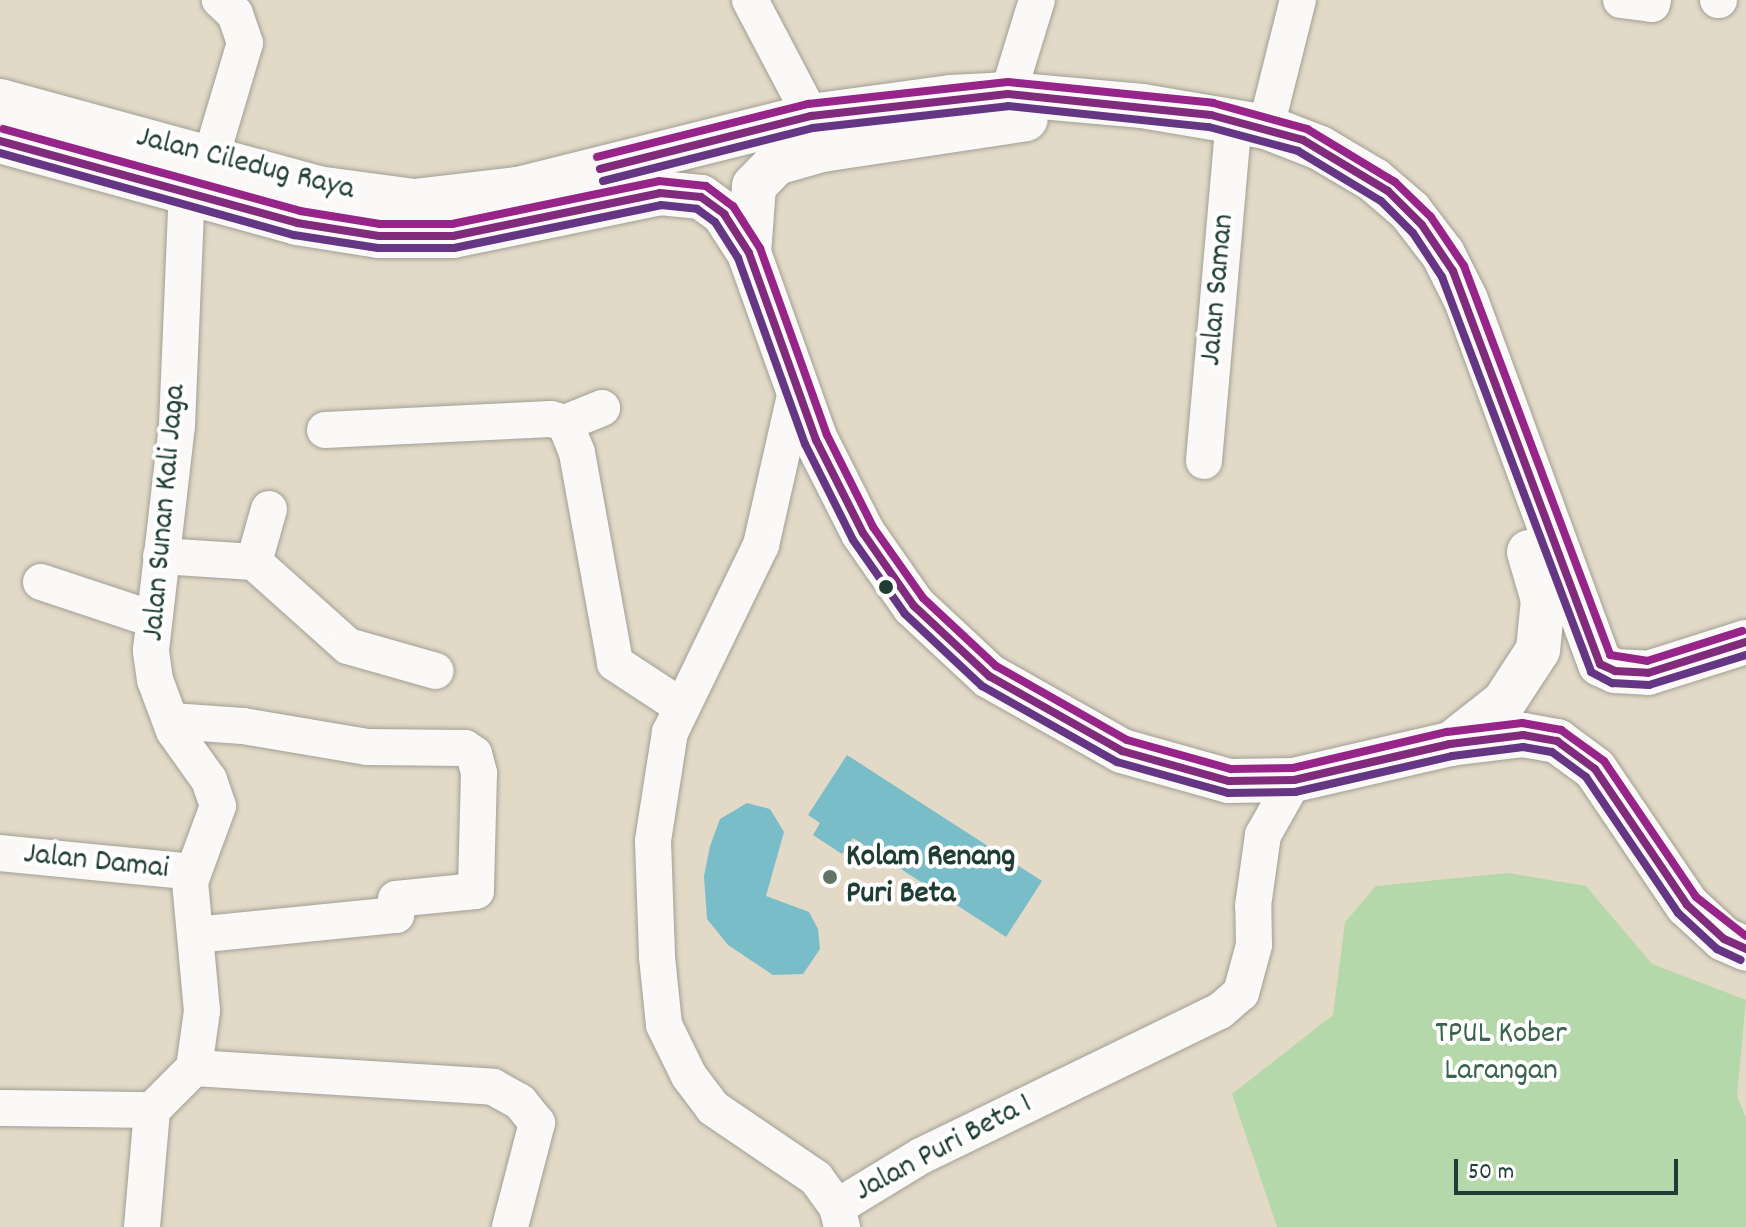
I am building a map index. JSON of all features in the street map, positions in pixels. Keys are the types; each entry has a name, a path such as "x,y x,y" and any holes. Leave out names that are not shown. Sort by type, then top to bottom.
{"main road":[{"name":"Jalan Ciledug Raya","path":"4,122 199,173 435,201 518,189 811,116 1008,94 1142,106 1250,123 1320,148 1388,191 1422,225 1453,271 1595,658 1615,671 1639,674 1746,642"},
{"path":"749,253 754,186 762,173 785,159 958,128 1142,106"},
{"path":"1320,148 1386,213 1433,290 1461,356 1540,584 1543,633 1527,674 1504,702 1450,744"},
{"name":"Jalan Ciledug Raya","path":"199,173 297,223 423,237 453,236 680,192 718,208 749,253 796,391 831,472 878,557 914,606 968,660 1032,704 1122,751 1229,781 1294,780 1450,744 1531,735 1568,745 1595,769 1687,905 1724,939 1746,949"}],"street":[{"name":"Jalan Sunan Kali Jaga","path":"194,1068 202,1011 193,872 218,806 209,780 171,721 155,680 152,619 177,425 199,173 245,43 235,14 220,0"},
{"path":"750,0 811,116"},
{"path":"1008,94 1037,0"},
{"name":"Jalan Saman","path":"1204,461 1250,123 1298,0"},
{"path":"1621,0 1653,0"},
{"name":"Jalan Puri Beta 1","path":"796,391 761,545 684,696 670,732 653,841 664,1025 689,1076 713,1108 816,1178 840,1217 921,1156 1220,1011 1241,993 1254,945 1253,906 1263,835 1294,780"},
{"path":"325,430 551,419 565,423 602,408"},
{"path":"565,423 577,453 615,663 684,696"},
{"path":"254,562 269,509"},
{"path":"161,556 254,562 348,646 436,671"},
{"path":"41,582 152,619"},
{"path":"171,721 243,726 367,747 465,748 474,754 479,773 476,891 396,899 396,915 196,935"},
{"name":"Jalan Damai","path":"0,853 193,872"},
{"path":"142,1227 152,1110 194,1068 493,1087 520,1102 537,1123 510,1227"},
{"path":"0,1108 152,1110"}],"green space":[{"name":"TPUL Kober Larangan","path":"1508,873 1586,886 1652,964 1746,1000 1737,1096 1746,1118 1746,1227 1277,1227 1232,1094 1333,1015 1345,922 1376,886"}],"water":[{"path":"847,755 1042,881 1006,937 853,838 842,854 813,835 820,823 808,815"},
{"path":"747,803 770,809 784,832 766,896 809,912 818,929 820,949 803,974 773,975 728,945 707,919 704,876 710,846 720,819"}],"transit line":[{"path":"597,157 808,104 1008,82 1213,103 1307,129 1395,182 1431,217 1464,266 1610,655 1647,661 1742,631"},
{"path":"600,169 811,116 1008,94 1211,115 1303,140 1388,191 1422,225 1453,271 1600,664 1615,671 1648,673 1746,642"},
{"path":"603,181 813,128 1008,106 1209,127 1298,151 1381,201 1413,233 1442,277 1591,672 1612,683 1649,685 1746,655"},
{"path":"3,129 300,211 380,224 452,224 659,181 706,186 733,206 760,248 827,435 873,527 923,598 996,666 1127,740 1231,769 1293,768 1447,732 1522,723 1561,730 1604,761 1696,897 1746,936"},
{"path":"0,141 297,223 379,236 453,236 660,193 701,197 724,214 749,253 816,440 863,533 914,606 989,676 1122,751 1229,781 1294,780 1450,744 1523,735 1557,741 1595,769 1687,905 1724,939 1746,949"},
{"path":"0,153 294,235 378,248 454,248 661,205 697,209 715,222 738,258 805,444 853,540 905,614 982,686 1117,762 1228,793 1295,792 1452,756 1523,747 1552,752 1586,777 1678,913 1717,949 1741,960"}],"place":[{"name":"Kolam Renang Puri Beta","path":"830,877"}]}
